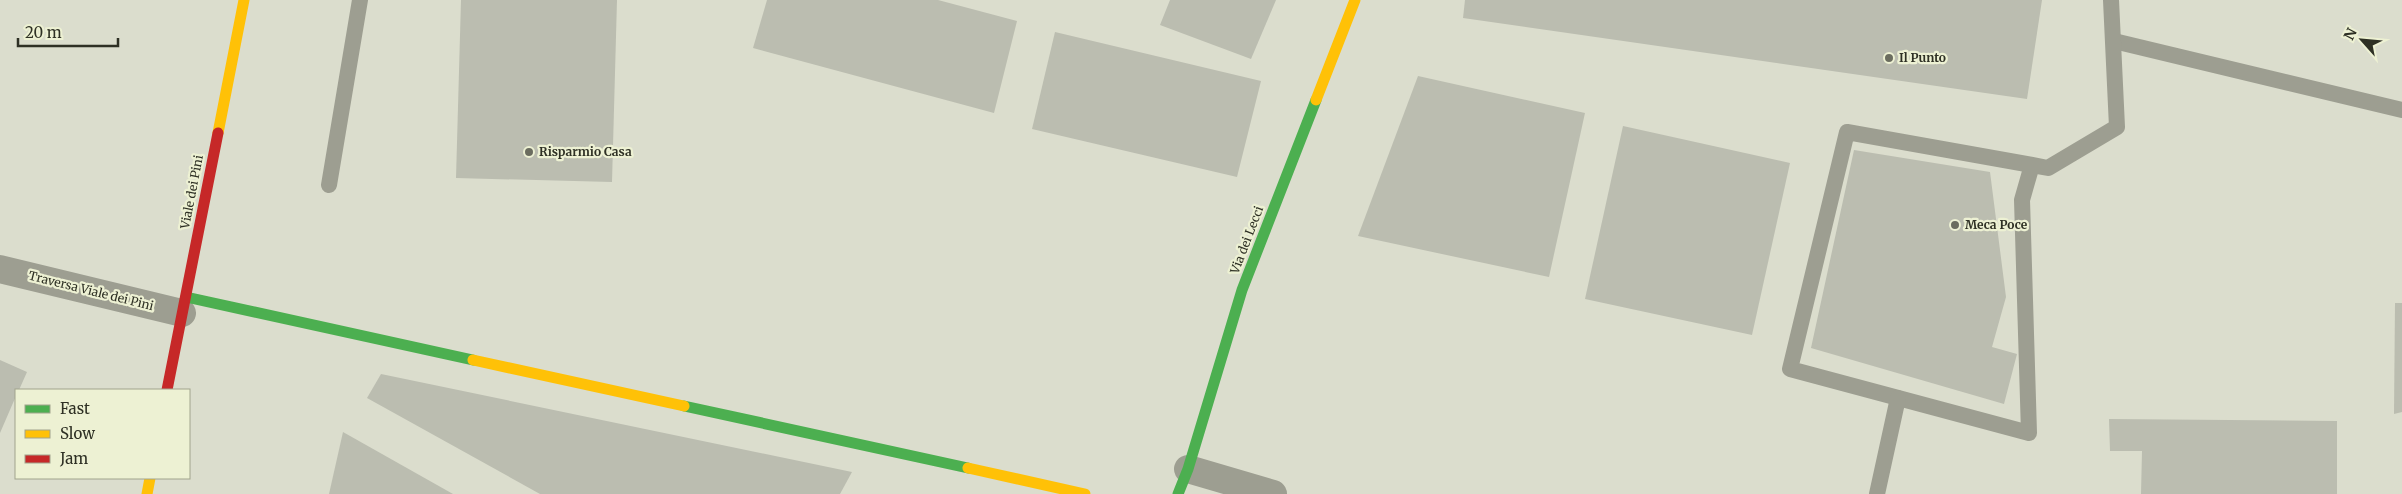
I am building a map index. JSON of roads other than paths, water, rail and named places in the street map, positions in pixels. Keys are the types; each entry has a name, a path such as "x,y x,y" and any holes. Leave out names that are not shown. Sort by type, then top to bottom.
{"street":[{"name":"Viale dei Pini","path":"167,389 244,0"},
{"name":"Via dei Lecci","path":"1178,494 1188,469 1242,290 1355,0"},
{"name":"Traversa Viale dei Pini","path":"0,269 184,305"},
{"path":"184,305 1086,494"},
{"path":"1188,469 1273,494"},
{"path":"147,494 150,479"}],"lane":[{"path":"329,185 360,0"},
{"path":"2032,165 2022,200 2029,432 1790,369 1847,132 2032,165 2048,168 2118,127 2111,0"},
{"path":"2114,41 2402,110"},
{"path":"1877,494 1898,398"}],"place":[{"name":"Il Punto","path":"1889,58"},
{"name":"Risparmio Casa","path":"529,152"},
{"name":"Meca Poce","path":"1955,225"}]}
